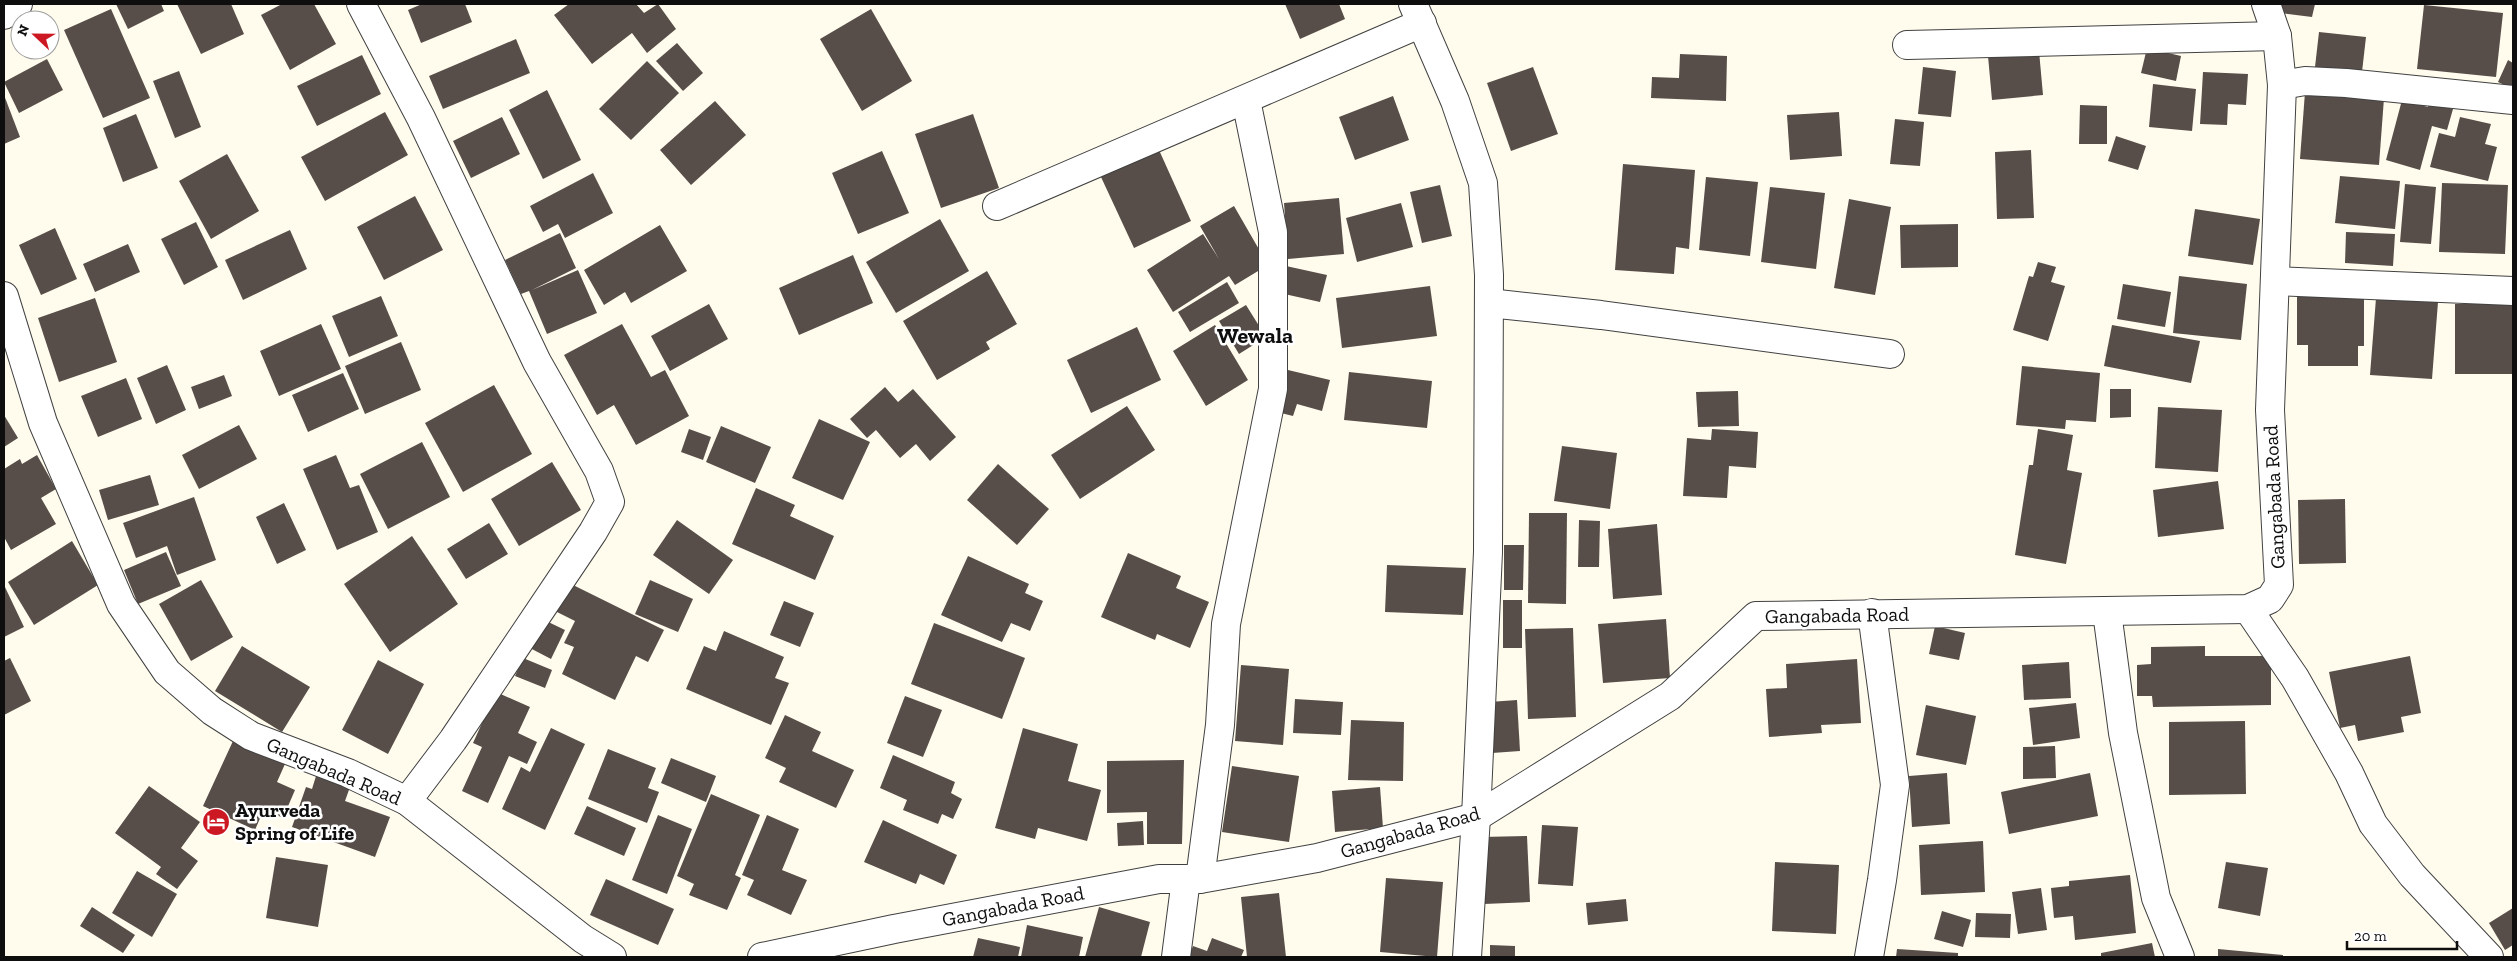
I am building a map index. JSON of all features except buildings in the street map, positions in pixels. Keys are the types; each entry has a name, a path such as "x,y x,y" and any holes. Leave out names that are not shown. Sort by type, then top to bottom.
{"street":[{"path":"4,15 18,4"},
{"path":"362,4 421,118 537,362 599,470 610,502 593,532 453,740 407,801"},
{"name":"Gangabada Road","path":"762,957 1159,879 1193,879 1317,858 1476,816 1670,696 1756,616 2248,609 2270,599 2279,585 2270,410 2282,85 2277,36 2266,4"},
{"path":"997,206 1246,100 1418,13 1455,101 1483,182 1489,302 1488,552 1476,816 1467,957"},
{"path":"1907,44 2277,36"},
{"path":"2282,85 2313,81 2513,100"},
{"path":"1176,957 1193,879 1220,725 1226,624 1273,389 1273,232 1246,100"},
{"path":"2275,280 2513,291"},
{"name":"Gangabada Road","path":"4,296 43,423 122,604 167,672 212,711 251,736 348,773 407,801 575,933 612,957"},
{"path":"1489,302 1890,354"},
{"path":"2248,609 2295,678 2349,773 2373,824 2412,874 2489,957"},
{"path":"2107,612 2123,733 2156,898 2180,957"},
{"path":"1869,957 1895,785 1872,613"}],"place":[{"name":"Ayurveda Spring of Life","path":"216,822"}],"district":[{"name":"Wewala","path":"1255,335"}]}
